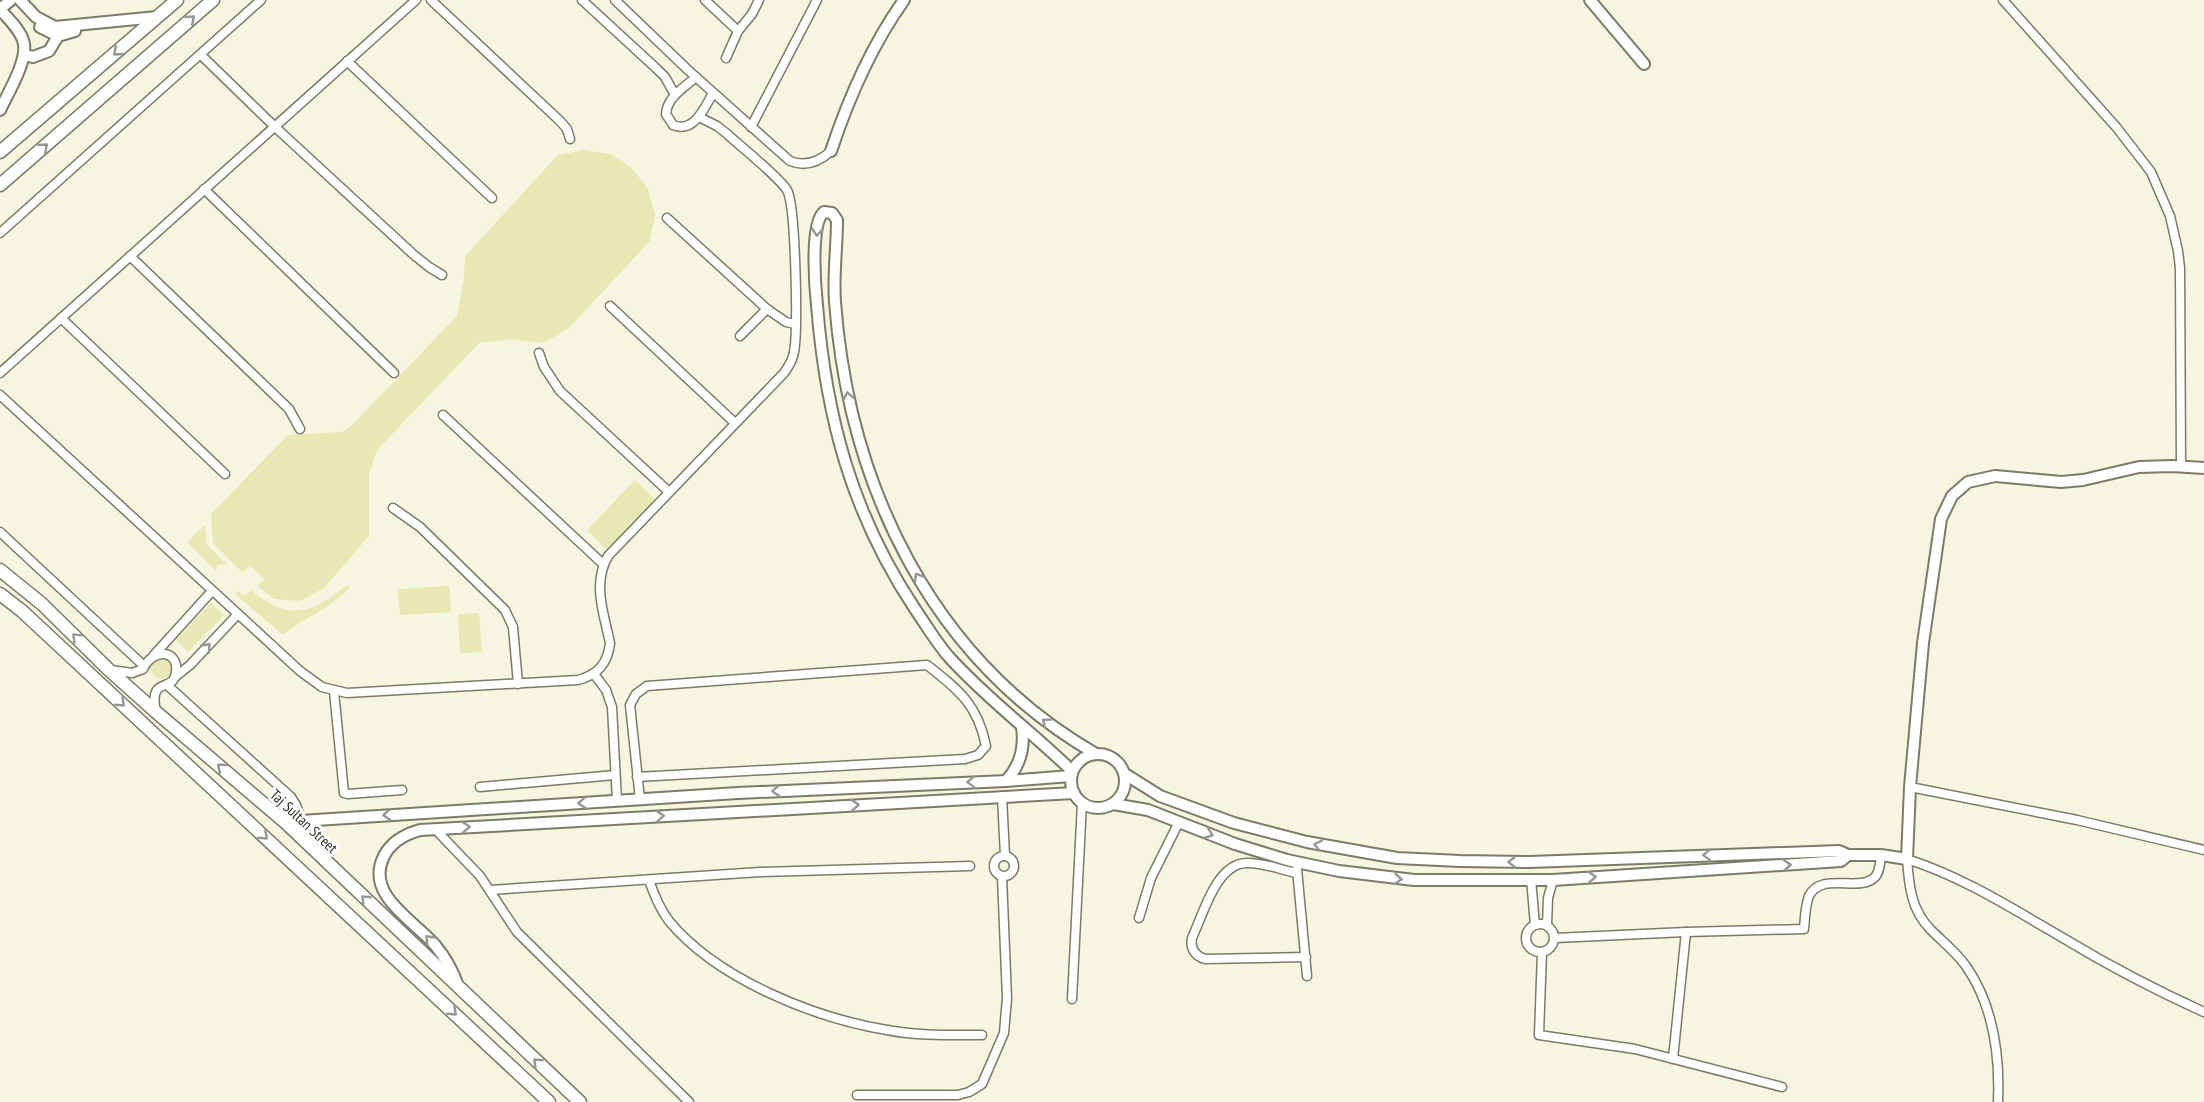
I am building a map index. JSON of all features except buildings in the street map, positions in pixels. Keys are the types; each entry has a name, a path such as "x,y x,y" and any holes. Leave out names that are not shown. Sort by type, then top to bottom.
{"main road":[{"path":"0,152 177,0"},
{"path":"0,186 213,0"},
{"name":"Taj Sultan Street","path":"0,570 42,604 156,712 285,822 579,1102"},
{"path":"0,594 22,611 549,1102"}],"street":[{"path":"0,110 24,55 24,43 20,34 0,9 11,0"},
{"path":"20,0 40,27 58,36 74,32 85,26"},
{"path":"0,233 261,0"},
{"path":"0,373 416,0"},
{"path":"431,0 560,121 567,129 570,139"},
{"path":"582,0 657,69 678,92"},
{"path":"615,0 752,127 795,163 809,164 831,151 862,71 885,28 904,0"},
{"path":"705,0 738,31"},
{"path":"726,58 738,31 752,14 759,0"},
{"path":"752,127 817,0"},
{"path":"1590,0 1644,64"},
{"path":"2003,0 2129,142 2151,172 2166,204 2176,239 2180,268 2181,466"},
{"path":"30,12 50,26 63,28 158,17"},
{"path":"24,55 33,57 49,51 58,36"},
{"path":"201,55 414,255 442,275"},
{"path":"347,61 492,198"},
{"path":"678,92 688,70"},
{"path":"696,77 678,92 666,110 671,124 685,127 699,117 713,93"},
{"path":"705,109 721,100"},
{"path":"0,395 310,680 334,691 347,693 578,680 594,674 606,660 610,643 599,589 603,564 668,491 790,364 795,345 795,269 791,207 787,190 717,126 699,117"},
{"path":"204,189 394,373"},
{"path":"1072,773 968,677 929,632 888,567 853,486 833,421 820,344 816,292 818,220 824,212 832,213 837,222 835,300 839,344 852,416 866,465 894,534 935,606 986,668 1038,716 1056,730 1096,753 1116,760 1125,774 1160,796 1234,824 1307,842 1397,858 1496,862 1839,851 1848,855 1881,855 1907,859 1980,889 2095,956 2204,1012"},
{"path":"667,218 765,308 786,322 795,324"},
{"path":"130,256 289,409 300,429"},
{"path":"609,306 735,423"},
{"path":"738,334 765,308"},
{"path":"61,318 225,474"},
{"path":"539,353 551,379 560,391 668,491"},
{"path":"443,415 603,564"},
{"path":"1998,1102 1995,1048 1980,992 1961,959 1927,925 1916,910 1909,885 1907,859 1910,787 1923,643 1941,519 1952,496 1962,486 1982,477 2072,481 2128,469 2181,466 2204,468"},
{"path":"393,508 420,527 505,610 513,627 518,684"},
{"path":"0,532 144,666"},
{"path":"108,669 132,673 140,671 149,658 212,591"},
{"path":"156,712 153,698 155,691 167,685 190,665 238,614"},
{"path":"154,654 171,657 177,669 175,677"},
{"path":"637,777 964,759 978,755 986,746 982,725 965,697 927,665 647,686 636,694 630,705 637,777 640,799"},
{"path":"594,674 606,690 612,707 617,801"},
{"path":"167,685 291,796 301,820"},
{"path":"334,691 344,793 402,790"},
{"path":"1006,781 1015,770 1021,756 1022,727"},
{"path":"1072,999 1082,804 1074,793 1072,773 1082,759 1096,753"},
{"path":"285,822 640,799 1006,781 1072,773"},
{"path":"1113,804 1124,791 1125,774"},
{"path":"480,787 615,775"},
{"path":"1910,787 2077,820 2204,850"},
{"path":"459,989 451,969 440,952 389,900 380,880 382,858 393,844 410,833 435,829 1074,793"},
{"path":"1002,796 1005,856"},
{"path":"1082,804 1098,808 1113,804 1148,810 1297,868"},
{"path":"1138,918 1150,878 1179,822"},
{"path":"435,829 490,890 517,932 689,1102"},
{"path":"1306,957 1205,959 1196,954 1192,938 1218,881 1228,869 1247,863 1339,871 1406,880 1553,880 1841,861 1848,855"},
{"path":"1555,938 1804,929 1808,902 1814,890 1826,884 1870,880 1877,874 1881,855"},
{"path":"1005,856 1013,861 1014,869 1010,875 1002,877 996,873 994,865 998,858 1005,856"},
{"path":"490,890 760,872 970,866"},
{"path":"1297,868 1307,976"},
{"path":"857,1095 958,1095 975,1089 984,1081 1002,1041 1007,1016 1002,877"},
{"path":"1531,879 1535,925"},
{"path":"649,880 662,911 687,938 720,964 785,1000 845,1021 887,1030 930,1035 982,1035"},
{"path":"1547,925 1548,898 1553,880"},
{"path":"1535,925 1547,925 1555,938 1552,946 1542,952 1531,949 1526,940 1529,929 1535,925"},
{"path":"1673,1059 1686,932"},
{"path":"1542,952 1539,1035 1622,1046 1782,1087"}],"green space":[{"path":"584,150 610,154 632,168 648,189 655,214 650,241 568,329 543,343 511,339 479,343 377,450 369,474 369,536 324,588 300,601 274,599 257,586 264,579 250,566 243,573 213,543 211,514 288,435 342,432 351,426 457,316 464,278 465,256 558,155"},
{"path":"635,480 656,500 607,550 587,530"},
{"path":"205,525 207,545 227,564 217,565 216,571 187,542"},
{"path":"347,585 350,588 334,602 283,635 235,594 238,591 244,596 251,590 277,607 300,610 322,603"},
{"path":"449,586 451,612 400,615 398,589"},
{"path":"211,603 224,615 188,652 176,640"},
{"path":"479,613 482,652 460,653 458,614"},
{"path":"162,657 170,660 173,668 170,676 162,679 154,676 151,668 154,660"}]}
